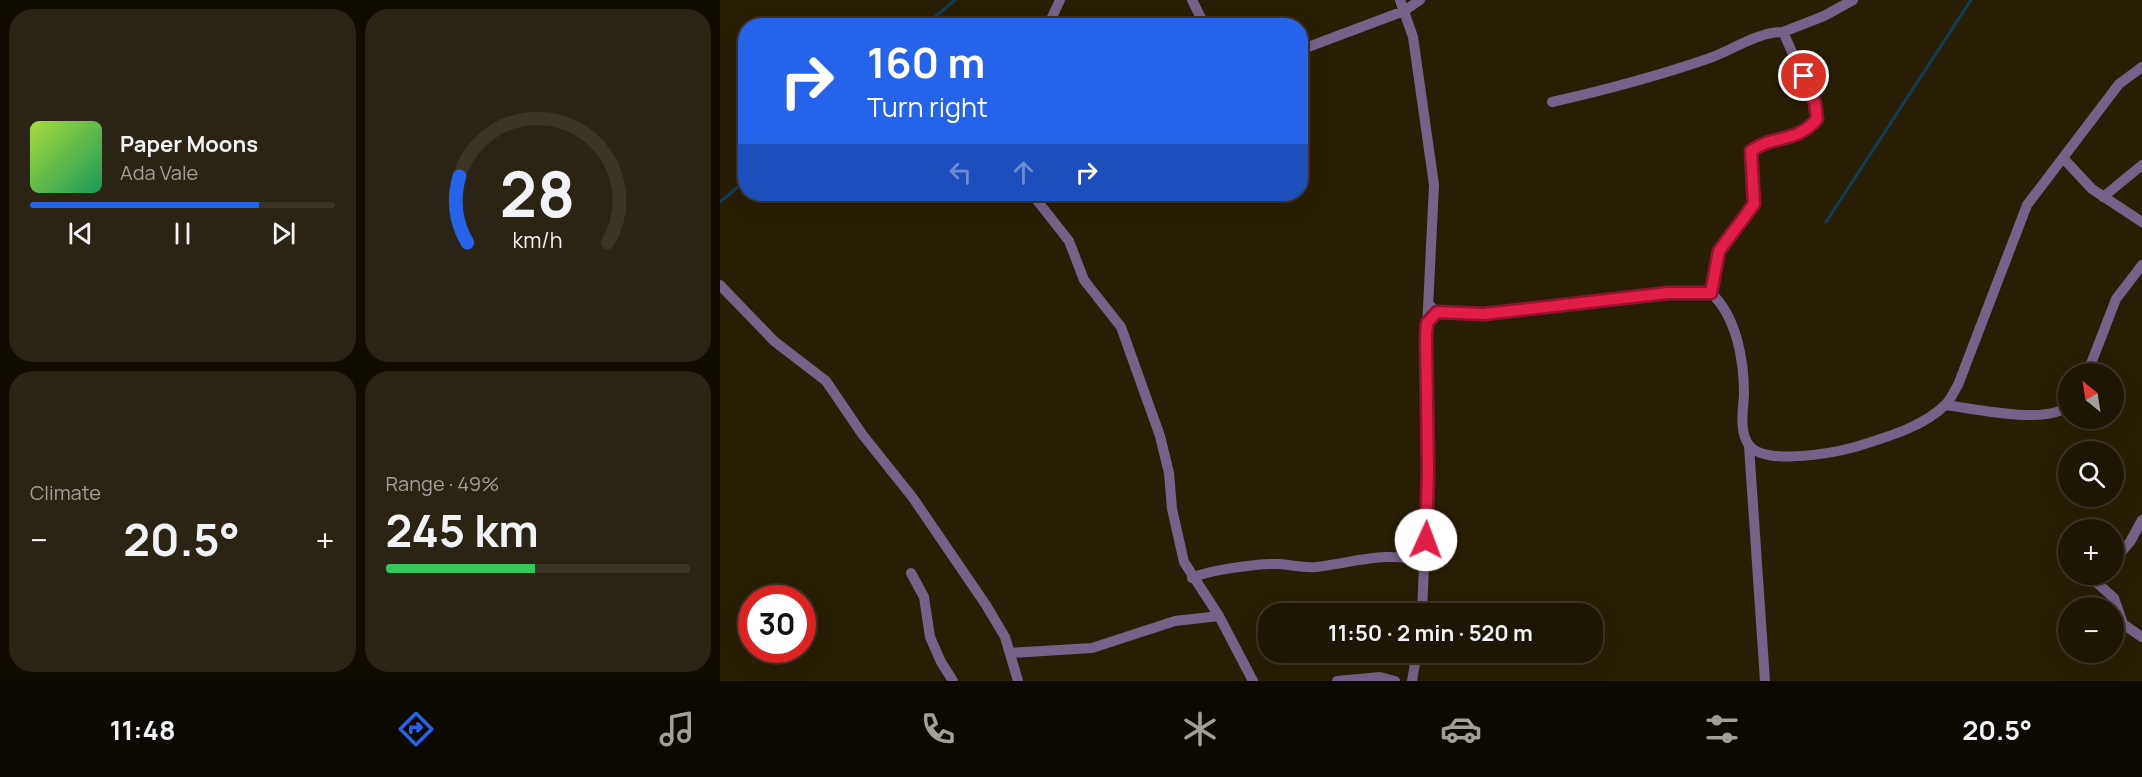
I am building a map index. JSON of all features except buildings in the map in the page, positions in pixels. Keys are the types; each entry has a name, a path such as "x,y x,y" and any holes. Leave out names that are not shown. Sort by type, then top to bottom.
{"street":[{"path":"1052,18 1060,0"},
{"path":"1192,0 1201,18"},
{"path":"1400,0 1413,37 1434,185 1425,370 1428,470 1423,603"},
{"path":"1308,47 1404,11 1420,0"},
{"path":"1552,102 1623,85 1711,57 1769,32 1783,32 1824,16 1853,0"},
{"path":"1711,293 1719,251 1754,204 1751,151 1761,143 1807,131 1817,119 1815,103 1783,32"},
{"path":"1749,446 1761,454 1795,456 1832,454 1917,424 1945,405 1958,385 2027,205 2119,84 2142,67"},
{"path":"2063,158 2078,176 2103,197 2142,222"},
{"path":"2103,197 2142,165"},
{"path":"1038,201 1069,241 1084,280 1121,327 1160,436 1169,472 1180,549 1192,578 1219,616 1253,681"},
{"path":"2091,363 2116,299 2142,265"},
{"path":"720,285 774,341 826,381 862,434 913,498 986,605 1005,637 1018,681"},
{"path":"1428,304 1437,312 1484,314 1668,293 1711,293 1719,300 1730,321 1740,356 1743,428 1749,446 1765,681"},
{"path":"1427,323 1437,312"},
{"path":"1945,405 2041,415 2058,413"},
{"path":"2124,549 2142,520"},
{"path":"1192,578 1204,573 1279,564 1318,567 1345,561 1408,557 1426,563"},
{"path":"911,573 924,597 930,637 941,662 953,681"},
{"path":"2106,585 2115,598 2123,624 2142,637"},
{"path":"1010,653 1092,648 1175,621 1219,616"},
{"path":"1412,681 1415,663"},
{"path":"1337,681 1380,677 1395,681"}],"waterway":[{"path":"934,18 955,0"},
{"path":"1826,222 1971,0"},
{"path":"720,202 738,187"}],"route":[{"path":"1426,540 1427,323 1437,312 1484,314 1668,293 1711,293 1719,251 1754,204 1754,182 1750,167 1751,151 1761,143 1783,140 1807,131 1817,119 1815,103 1804,76"}]}
